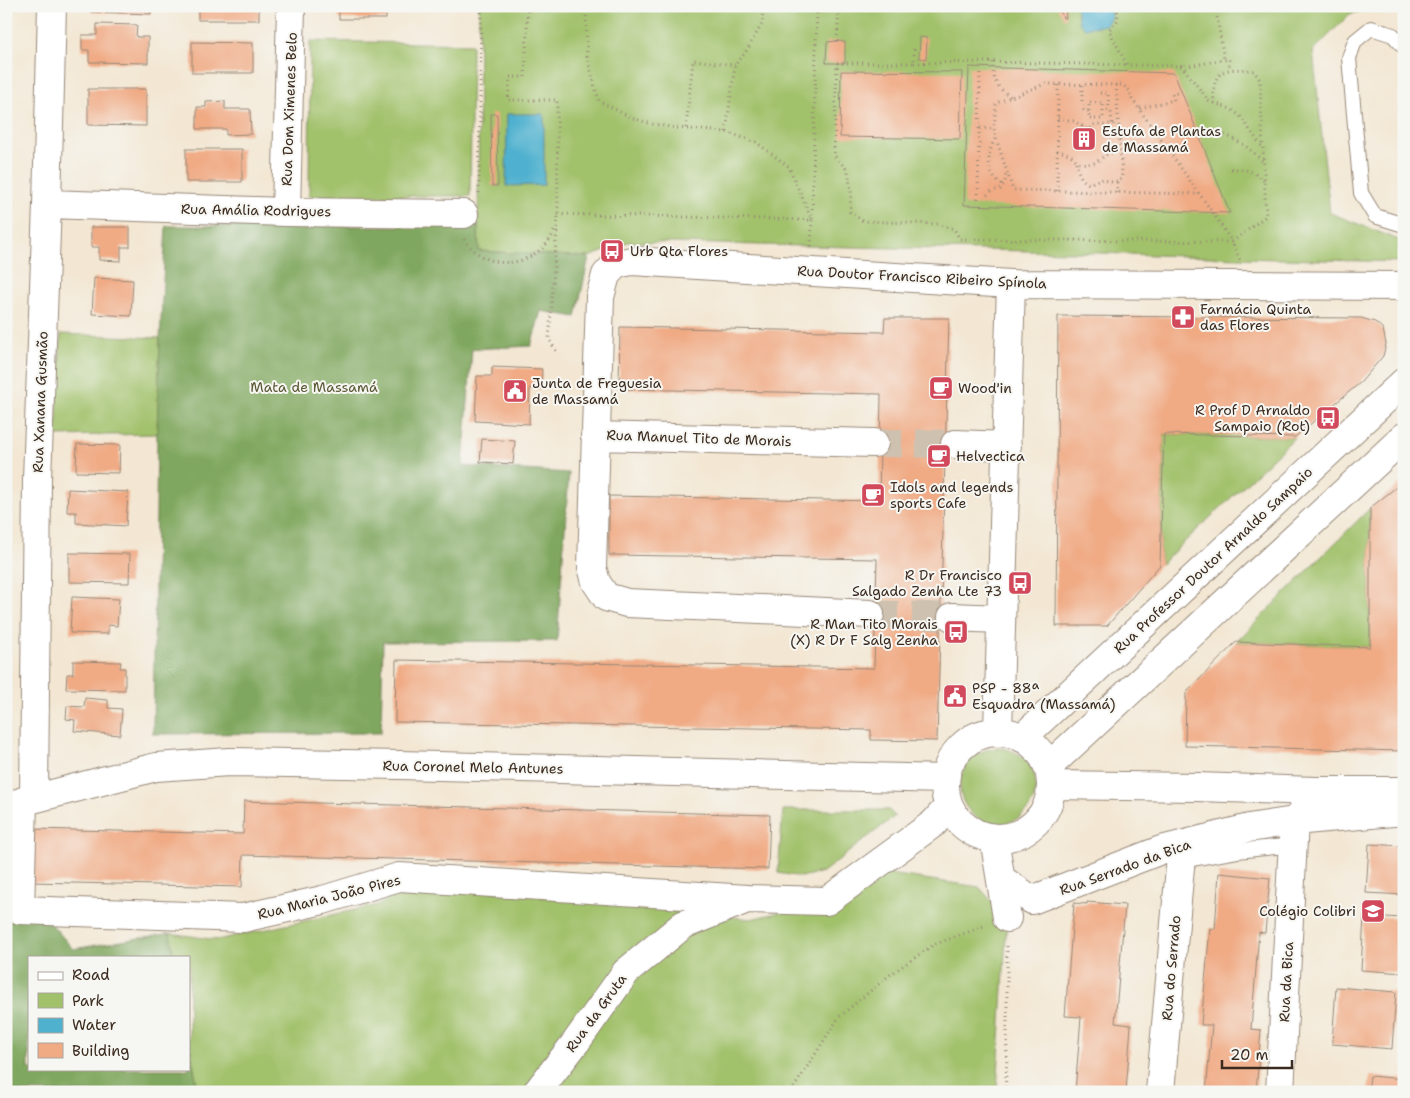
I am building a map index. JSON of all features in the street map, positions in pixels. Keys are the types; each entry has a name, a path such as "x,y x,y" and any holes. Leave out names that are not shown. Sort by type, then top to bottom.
{"street":[{"name":"Rua Xanana Gusmão","path":"21,802 48,204 52,6"},
{"name":"Rua Dom Ximenes Belo","path":"286,212 292,6"},
{"name":"Rua Amália Rodrigues","path":"48,204 286,212 460,214"},
{"name":"Rua Doutor Francisco Ribeiro Spínola","path":"595,436 600,298 606,275 616,264 632,261 1011,284 1404,286"},
{"path":"1010,734 1000,619 1011,284"},
{"name":"Rua Professor Doutor Arnaldo Sampaio","path":"1010,734 1404,382"},
{"name":"Rua Manuel Tito de Morais","path":"870,614 628,603 606,597 596,582 592,567 595,436 874,443"},
{"path":"1050,776 1404,437"},
{"path":"955,444 1006,446"},
{"path":"952,617 1000,619"},
{"path":"983,733 1010,734 1034,744 1043,755 1050,776 1049,802 1040,818 1027,829 1011,836 994,838 980,835 967,828 956,818 949,806 945,793 945,779 949,764 957,750 968,740 983,733"},
{"name":"Rua Coronel Melo Antunes","path":"21,802 156,767 229,762 390,764 945,779"},
{"path":"1050,776 1197,787 1316,791 1404,791"},
{"path":"1293,833 1316,791"},
{"name":"Rua Maria João Pires","path":"21,802 20,910 243,918 323,900 398,877 748,899"},
{"name":"Rua da Gruta","path":"537,1092 576,1042 626,972 683,925 748,899 827,901 934,823 949,806"},
{"name":"Rua Serrado da Bica","path":"1001,879 1032,900 1161,850 1181,853 1249,828 1293,833 1404,811"},
{"name":"Rua da Bica","path":"1280,1092 1293,833"},
{"path":"994,838 1007,918"},
{"name":"Rua do Serrado","path":"1160,1092 1181,853"}],"lane":[{"path":"1404,48 1393,35 1371,28 1355,41 1349,58 1361,193 1375,216 1404,224"},
{"path":"1388,219 1404,215"}],"path":[{"path":"481,6 479,213 460,214 459,231 468,246 481,256 498,262 515,262 532,257 545,246 554,232 558,214"},
{"path":"528,6 525,77 510,77 508,100 557,100 558,214 549,339 556,352"},
{"path":"586,6 587,57 599,101 632,118 652,124 726,132 756,142 790,166 812,220"},
{"path":"726,132 735,65 745,53 762,24 762,6"},
{"path":"812,220 817,6"},
{"path":"837,41 839,6"},
{"path":"1117,6 1118,20 1109,30 1127,65"},
{"path":"1217,17 1224,60"},
{"path":"914,49 914,62"},
{"path":"1214,103 1215,85 1218,75 1230,69 1237,68 1254,71 1260,80 1266,216 1232,242 960,239 954,229 938,224 863,221 850,212 852,192 848,172 834,155 837,63 994,62 1188,66 1229,59 1230,69"},
{"path":"686,128 693,60 735,65"},
{"path":"994,62 994,80 1001,90 1012,98"},
{"path":"1181,65 1209,101 1231,109 1240,116 1264,148"},
{"path":"978,199 984,128 980,71"},
{"path":"1199,194 1013,190 996,138 994,127 996,104 1044,84 1116,85 1123,86 1130,91 1132,99 1140,108 1232,242 1247,285"},
{"path":"1057,191 1058,84"},
{"path":"1082,85 1082,108 1084,111 1089,111"},
{"path":"1116,85 1122,174 1118,181 1117,193"},
{"path":"1100,93 1108,93 1108,110 1112,124"},
{"path":"1140,108 1174,100 1172,94 1177,93"},
{"path":"1089,102 1103,103 1103,111 1103,119 1089,119 1089,102"},
{"path":"1103,111 1108,110"},
{"path":"1058,118 1068,119 1086,129 1100,124 1119,126"},
{"path":"1082,126 1083,135"},
{"path":"984,128 994,127"},
{"path":"1220,132 1251,148 1264,163"},
{"path":"996,138 992,144 990,167 992,176 1003,185"},
{"path":"1058,151 1066,153 1082,163 1095,163 1109,154 1120,152"},
{"path":"1076,161 1078,173 1084,182 1089,184 1102,180 1118,181"},
{"path":"1231,169 1244,169 1255,172 1265,181"},
{"path":"987,195 993,190 1000,190 1006,173"},
{"path":"558,214 812,220"},
{"path":"791,1092 839,1017 891,974 933,945 1007,918 1007,1058 1005,1092"}],"green space":[{"path":"479,6 1370,6 1370,9 1350,14 1313,51 1330,213 1404,242 1404,262 628,242 589,257 478,251"},
{"path":"310,41 472,44 470,196 309,196"},
{"name":"Mata de Massamá","path":"166,226 478,226 479,251 589,257 576,317 541,311 531,346 472,349 463,466 569,473 557,641 383,642 381,733 153,734 157,434"},
{"path":"61,334 160,338 157,434 56,436"},
{"path":"1164,434 1295,437 1160,565"},
{"path":"1370,508 1370,647 1236,642"},
{"path":"998,748 1012,751 1025,759 1033,772 1036,786 1033,800 1025,813 1012,821 998,824 984,821 971,813 963,800 960,786 963,772 971,759 984,751"},
{"path":"783,810 889,810 895,816 823,872 801,877 778,873"},
{"path":"876,872 979,887 1007,918 997,1092 198,1092 190,1046 190,956 174,956 170,933 217,940 378,905 418,884 751,919 827,901"},
{"path":"6,876 10,876 73,949 170,933 174,956 28,956 28,1070 190,1070 190,1046 198,1092 6,1092"}],"water":[{"path":"1076,6 1110,6 1111,17 1106,25 1085,28 1079,23"},
{"path":"507,114 544,114 544,185 506,186"}],"building":[{"path":"91,6 151,6 151,14 91,12"},
{"path":"198,6 259,6 259,20 198,20"},
{"path":"339,6 386,6 386,19 339,19"},
{"path":"1058,6 1065,6 1066,18 1063,18"},
{"path":"97,24 137,25 136,37 148,37 148,63 89,62 89,50 82,50 82,35 97,35"},
{"path":"920,37 927,38 926,59 919,58"},
{"path":"192,42 253,43 253,73 192,73"},
{"path":"827,42 845,42 845,63 826,63"},
{"name":"Estufa de Plantas de Massamá","path":"969,67 1174,73 1230,213 964,205"},
{"path":"841,71 962,72 960,139 840,137"},
{"path":"88,89 146,89 146,126 88,125"},
{"path":"225,101 225,109 250,109 251,134 226,135 226,129 197,129 197,107 206,107 206,102"},
{"path":"491,114 497,114 498,186 492,186"},
{"path":"186,149 242,149 242,182 186,182"},
{"path":"91,227 130,227 130,247 121,247 121,261 99,260 99,247 91,247"},
{"path":"94,278 133,280 131,316 92,314"},
{"path":"1058,316 1361,318 1375,322 1383,329 1386,344 1383,356 1361,382 1295,437 1164,434 1160,565 1107,626 1056,626"},
{"path":"885,318 949,318 937,741 871,740 871,730 395,722 396,660 874,668 877,559 609,555 609,496 879,501 881,394 619,389 620,327 884,332"},
{"path":"492,367 542,369 541,389 530,388 529,424 475,421 477,376 492,376"},
{"path":"482,439 515,441 513,464 480,462"},
{"path":"77,444 120,445 119,473 76,472"},
{"path":"1404,481 1404,751 1185,746 1186,693 1236,642 1370,647 1370,508"},
{"path":"68,489 128,492 126,526 76,523 76,512 67,512"},
{"path":"69,553 130,554 129,583 69,582"},
{"path":"72,597 119,599 117,626 108,625 108,634 70,633"},
{"path":"73,661 121,662 120,668 125,668 125,690 66,689 67,674 73,674"},
{"path":"85,698 108,700 108,708 122,709 120,735 74,731 75,720 66,719 67,706 84,707"},
{"path":"244,801 770,815 768,869 243,855 242,887 31,882 32,829 243,834"},
{"path":"1369,844 1404,846 1404,895 1366,893"},
{"path":"1219,873 1270,878 1265,933 1259,932 1251,1029 1261,1030 1256,1092 1206,1092 1212,1025 1201,1025 1210,928 1215,929"},
{"path":"1087,902 1125,905 1115,1023 1131,1025 1126,1092 1075,1092 1081,1017 1065,1016 1074,903 1087,904"},
{"path":"1364,916 1404,918 1404,973 1361,970"},
{"path":"1336,987 1396,992 1392,1049 1332,1044"},
{"path":"1370,1076 1404,1079 1404,1092 1368,1092"}],"waterway":[{"path":"1377,8 1386,6"}],"tunnel":[{"path":"874,443 955,444"},
{"path":"870,614 952,617"}],"place":[{"name":"Estufa de Plantas de Massamá","path":"1084,139"},
{"name":"Urb Qta Flores","path":"612,251"},
{"name":"Farmácia Quinta das Flores","path":"1183,317"},
{"name":"Wood'in","path":"941,388"},
{"name":"Junta de Freguesia de Massamá","path":"515,391"},
{"name":"R Prof D Arnaldo Sampaio (Rot)","path":"1328,418"},
{"name":"Helvectica","path":"939,456"},
{"name":"Idols and legends sports Cafe","path":"873,495"},
{"name":"R Dr Francisco Salgado Zenha Lte 73","path":"1020,583"},
{"name":"R Man Tito Morais (X) R Dr F Salg Zenha","path":"956,632"},
{"name":"PSP - 88ª Esquadra (Massamá)","path":"955,696"},
{"name":"Colégio Colibri","path":"1373,911"}]}
